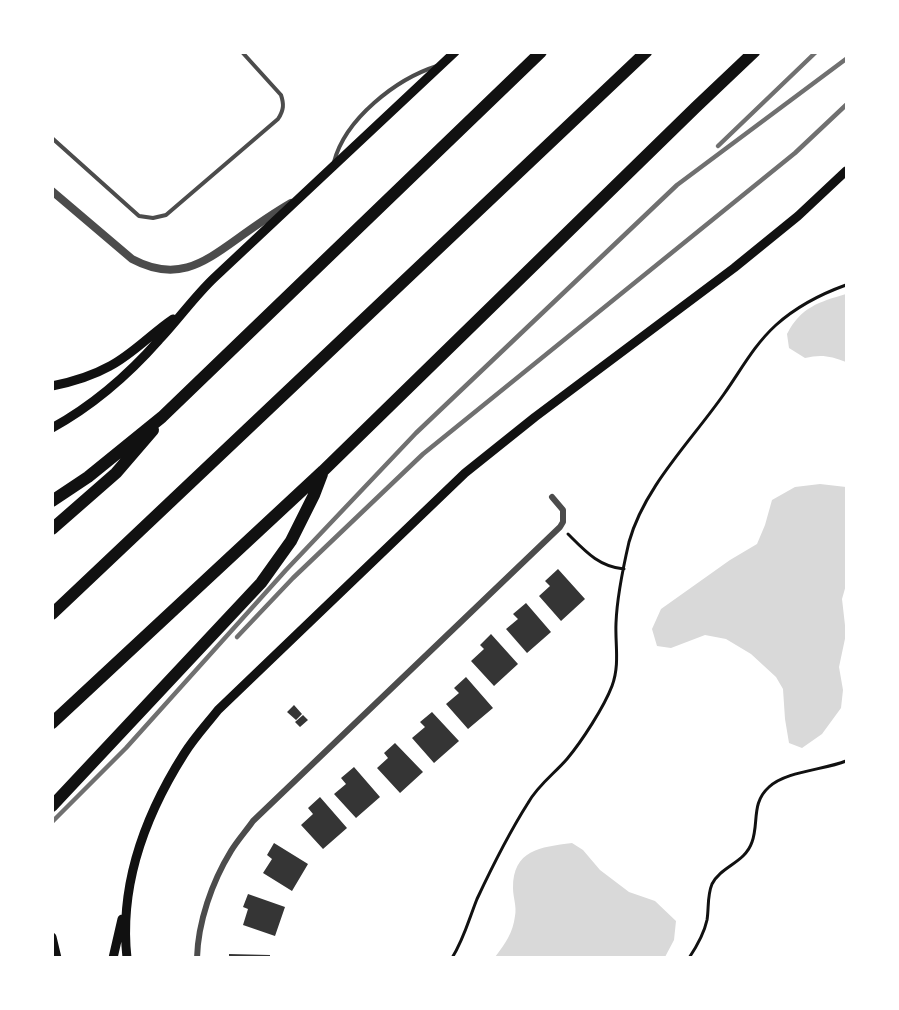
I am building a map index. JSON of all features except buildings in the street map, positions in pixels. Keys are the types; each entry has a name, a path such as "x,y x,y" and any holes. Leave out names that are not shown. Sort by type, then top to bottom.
{"highway":[{"path":"52,501 88,477 162,417 541,52"},
{"path":"52,614 646,52"},
{"path":"52,723 323,471 754,52"},
{"path":"52,529 129,460 162,417"},
{"path":"52,806 261,583 291,541 323,471"}],"main road":[{"path":"52,428 85,408 148,352 213,278 455,52"},
{"path":"113,957 139,847 159,798 185,752 218,710 465,473 535,417 734,268 845,177"},
{"path":"52,386 110,367 180,314"},
{"path":"127,899 127,957"},
{"path":"52,937 57,957"}],"street":[{"path":"52,191 132,259 163,270 184,269 205,261 294,201"},
{"path":"196,957 204,917 215,882 231,850 253,821 560,527 563,522 563,510 552,497"}],"lane":[{"path":"52,138 139,216 153,218 166,215 278,119 283,111 284,103 281,95 242,52"},
{"path":"333,165 343,138 381,98 410,77 443,63"}],"path":[{"path":"452,957 464,935 483,886 529,800 545,780 567,759 612,687 618,665 616,622 624,569 638,516 675,457 724,394 745,360 776,325 815,298 846,285"},
{"path":"560,527 597,562 624,569"},
{"path":"689,957 706,923 708,897 712,884 721,873 741,859 753,842 755,811 763,794 777,781 846,761"}],"shaded area":[{"path":"846,294 846,362 826,356 805,358 789,348 787,334 798,317 819,303"},
{"path":"820,484 846,487 846,585 842,599 846,634 839,667 843,690 841,708 822,734 802,748 789,743 783,689 776,677 751,654 726,639 705,635 671,648 657,646 652,629 661,609 730,560 757,544 772,500 795,487"},
{"path":"572,843 583,850 600,870 629,892 655,901 676,921 674,940 665,957 495,957 508,938 514,922 516,909 514,875 523,858 539,849"}],"railway":[{"path":"718,146 816,52"},
{"path":"52,822 126,748 286,570 416,433 677,185 846,59"},
{"path":"237,637 293,578 423,454 795,153 846,105"}]}
